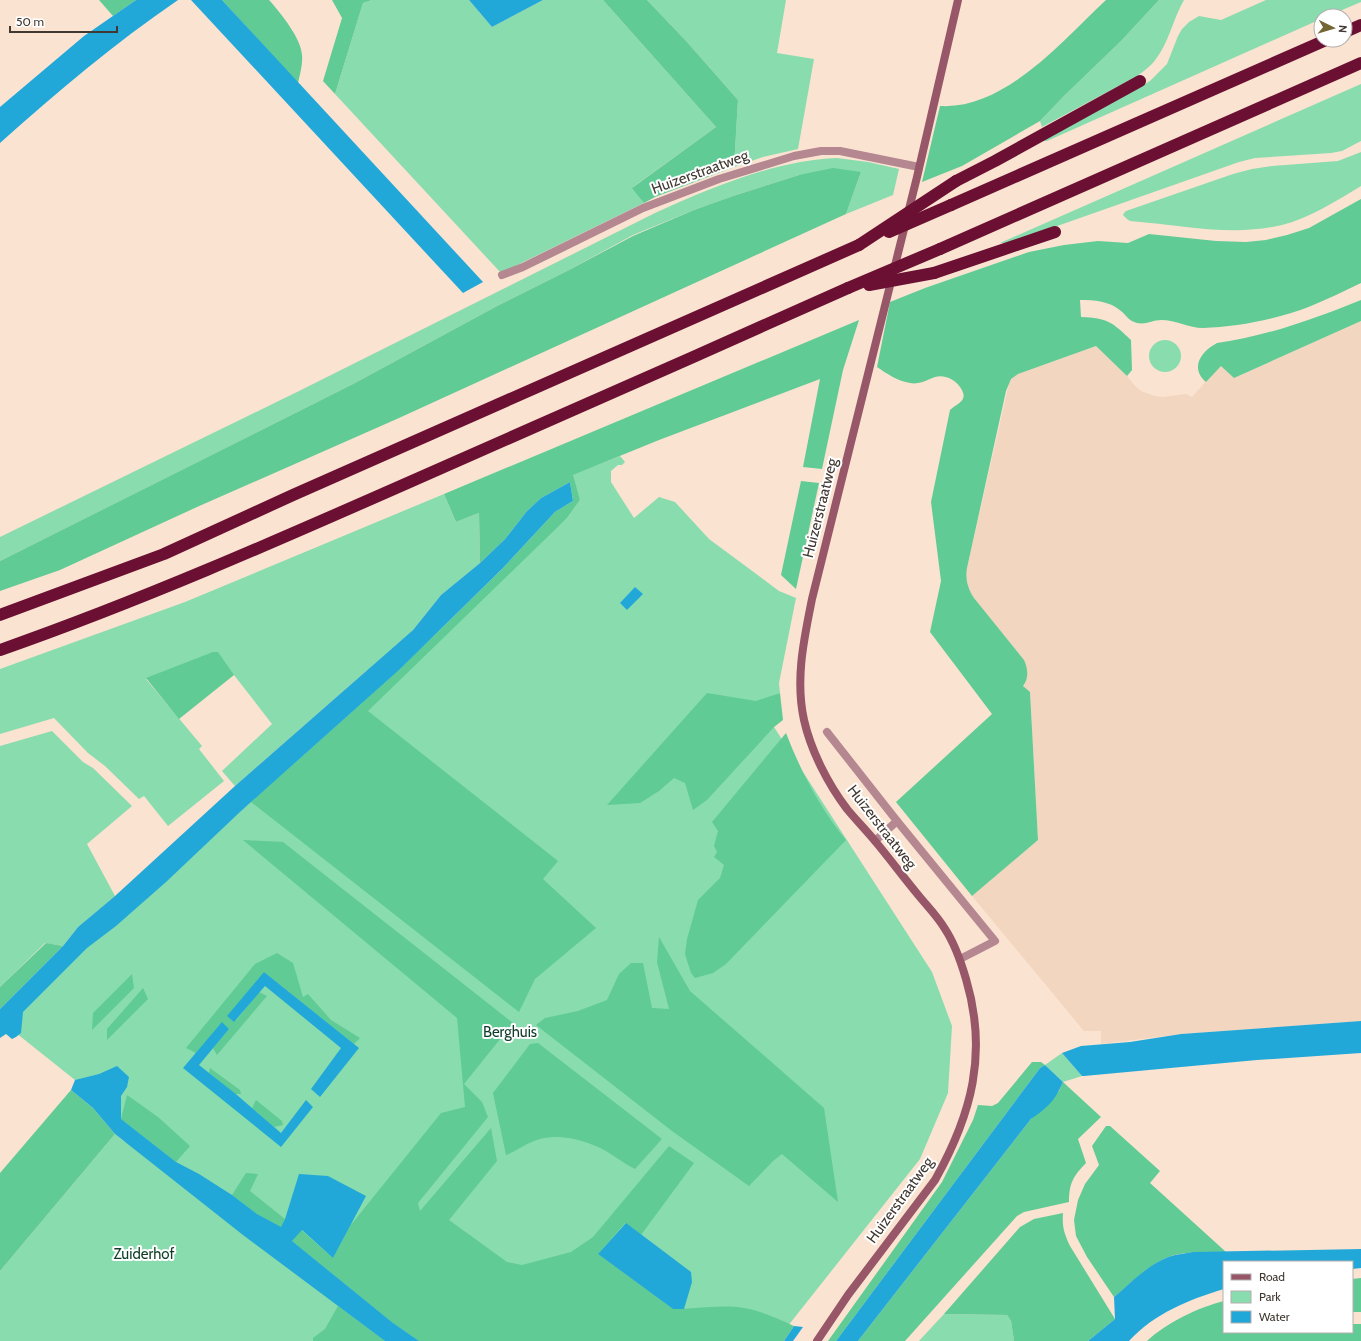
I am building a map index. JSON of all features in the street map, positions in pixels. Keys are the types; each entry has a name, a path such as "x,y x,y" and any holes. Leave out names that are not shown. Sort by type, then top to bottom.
{"highway":[{"path":"0,615 164,554 293,495 1313,46"},
{"path":"0,650 44,635 178,583 1361,63"},
{"path":"859,245 956,181 1140,81"},
{"path":"848,288 934,273 1054,232"}],"street":[{"name":"Huizerstraatweg","path":"817,1341 848,1295 935,1180 945,1163 960,1127 971,1096 974,1079 976,1027 973,1009 960,959 945,928 875,841 847,809 824,772 815,752 804,719 800,690 803,645 812,599 919,167 958,0"},
{"name":"Huizerstraatweg","path":"502,275 523,267 643,208 719,178 794,156 821,151 840,152 919,167"},
{"name":"Huizerstraatweg","path":"827,732 897,821 995,941 960,959"},
{"path":"875,841 897,821"}],"shaded area":[{"path":"1361,321 1361,1021 1181,1034 1101,1044 1101,1031 1084,1031 972,896 1038,840 1030,692 1023,686 1024,660 974,598 966,581 967,568 1009,384 1011,379 1018,374 1096,346 1141,391 1163,397 1186,394 1192,397 1221,365 1234,378"}],"green space":[{"path":"99,0 136,0 113,16"},
{"path":"222,0 270,1 290,26 301,48 302,61 298,83"},
{"path":"332,0 372,0 363,3 335,94 323,81 342,18"},
{"path":"372,0 469,0 492,27 543,0 603,0 716,127 633,187 644,203 501,273 335,94 363,3"},
{"path":"603,0 647,0 687,42 738,100 734,167 655,197 644,203 632,188 716,127"},
{"path":"647,0 786,0 777,53 814,59 798,149 763,157 734,167 738,100 687,42"},
{"path":"1106,0 1159,0 1121,41 1040,121 962,166 922,182 940,106 964,104 987,97 1010,85 1052,52"},
{"path":"1159,0 1184,0 1164,45 1152,64 1137,76 1042,127 1040,121 1121,41"},
{"path":"1266,0 1361,0 1361,2 1347,8 1313,8 1313,23 1047,141 1041,141 1150,81 1167,64 1178,36 1189,22 1199,16 1221,20"},
{"path":"1361,84 1361,141 1342,151 1255,158 1239,162 1009,243 1000,243"},
{"path":"1361,152 1361,186 1313,214 1282,225 1245,230 1206,229 1130,221 1123,215 1126,211 1233,174 1272,166 1338,161"},
{"path":"837,158 868,162 899,169 893,195 846,214 861,172 799,175 694,210 633,235 353,384 0,561 0,537 295,393 655,213 721,185 767,170 813,160"},
{"path":"833,168 861,172 846,214 399,418 197,507 60,570 0,591 0,561 353,384 499,305 633,236 694,210 733,196 799,175"},
{"path":"1361,199 1361,283 1311,306 1285,315 1258,322 1203,328 1161,320 1137,323 1130,320 1112,305 1096,301 1080,300 1081,317 1098,318 1109,322 1131,340 1132,370 1127,376 1096,346 1018,374 1011,379 1006,391 966,576 970,591 974,598 1024,660 1026,667 1027,677 1023,686 1030,692 1038,840 972,896 896,802 992,714 930,632 941,581 931,502 950,410 963,399 964,396 963,392 955,382 945,377 940,376 921,382 910,383 897,379 877,367 890,302 925,288 1029,252 1064,245 1098,241 1128,243 1149,234 1216,241 1246,242 1266,240 1309,228"},
{"path":"1361,300 1361,321 1234,378 1221,366 1206,382 1198,371 1198,365 1202,355 1217,343 1254,336 1290,326"},
{"path":"859,320 843,370 822,469 803,467 820,379 659,440 573,475 580,500 567,518 368,711 558,861 543,879 596,928 535,979 519,1012 251,802 399,670 503,568 555,512 573,501 570,482 541,498 527,511 505,539 480,563 479,513 456,522 444,494"},
{"path":"1162,340 1168,340 1178,347 1181,356 1180,362 1174,369 1168,372 1162,372 1152,365 1149,359 1149,353 1156,343"},
{"name":"Berghuis","path":"620,456 625,462 622,465 618,465 611,471 611,482 634,518 659,497 675,502 709,539 779,591 796,598 779,683 780,693 771,697 774,727 932,972 952,1026 948,1093 920,1159 776,1341 0,1341 0,1271 115,1134 125,1142 132,1134 75,1080 1,1021 567,518 580,500 572,475"},
{"path":"801,481 819,483 796,589 781,575"},
{"path":"444,494 456,522 479,513 480,563 441,595 413,630 235,786 222,771 272,724 234,675 146,679 202,746 199,749 224,781 168,826 144,796 139,799 105,766 88,753 54,718 0,734 0,669 185,602"},
{"path":"213,652 218,652 234,675 179,719 146,678"},
{"path":"707,693 756,701 780,693 783,720 774,727 707,800 693,810 685,783 674,778 659,791 640,803 607,805"},
{"path":"52,731 83,762 93,768 132,806 87,844 115,896 78,927 63,946 45,943 0,987 0,746"},
{"path":"786,733 798,762 812,789 846,840 726,964 713,973 695,978 691,973 685,954 687,939 698,900 720,878 724,865 714,857 717,852 714,846 718,831 712,822"},
{"path":"243,840 283,842 513,1023 464,1084 482,1102 488,1117 418,1203 420,1211 491,1128 497,1161 449,1220 507,1262 522,1265 571,1252 593,1237 669,1146 694,1163 641,1235 625,1223 598,1254 673,1309 726,1306 757,1311 794,1326 784,1341 419,1341 393,1323 292,1241 301,1230 333,1258 350,1226 441,1113 465,1107 457,1018"},
{"path":"659,937 690,991 824,1108 838,1202 782,1154 773,1161 749,1186 672,1131 536,1025 545,1018 578,1011 607,1000 619,974 631,963 643,963 652,1008 669,1009 657,962"},
{"path":"46,943 63,946 0,1009 0,987"},
{"path":"277,953 293,963 303,997 308,994 331,1020 360,1038 354,1044 264,972 235,1022 259,992 267,996 217,1055 213,1048 229,1029 222,1023 196,1053 186,1048 255,964"},
{"path":"132,974 134,988 92,1030 93,1013"},
{"path":"143,988 148,999 107,1040 107,1029"},
{"path":"538,1043 662,1139 635,1169 598,1147 570,1138 561,1137 543,1138 506,1155 493,1093 530,1044"},
{"path":"1062,1053 1082,1076 1063,1082 1045,1065"},
{"path":"1032,1062 1041,1062 1045,1065 1040,1068 836,1341 828,1341 942,1182 973,1120 978,1105 992,1106 998,1103"},
{"path":"210,1068 240,1090 241,1094 235,1094 209,1073"},
{"path":"1063,1082 1101,1117 1078,1139 1086,1163 1075,1176 1071,1185 1069,1202 1024,1212 1017,1216 905,1341 858,1341 1031,1119 1059,1091"},
{"path":"71,1090 93,1108 115,1134 0,1271 0,1173"},
{"path":"127,1095 158,1117 190,1146 176,1162 121,1119"},
{"path":"256,1100 282,1121 283,1125 274,1127 252,1108"},
{"path":"1106,1126 1110,1126 1160,1171 1150,1183 1226,1252 1187,1253 1166,1258 1157,1262 1142,1273 1114,1297 1087,1257 1076,1236 1074,1220 1078,1200 1085,1184 1099,1165 1092,1146"},
{"path":"246,1173 258,1174 250,1191 285,1219 281,1228 257,1214 232,1195"},
{"path":"1063,1213 1064,1230 1070,1246 1115,1319 1088,1341 1014,1341 1011,1321 1007,1315 944,1314 1020,1227 1034,1219"},
{"path":"1361,1278 1361,1312 1353,1312 1353,1279"},
{"path":"1223,1301 1223,1333 1353,1333 1353,1324 1361,1324 1361,1341 1147,1341 1183,1316"},
{"path":"338,1306 385,1341 313,1341 313,1338 325,1329"},
{"path":"944,1314 1007,1315 1011,1321 1014,1341 919,1341"}],"water":[{"path":"136,0 178,0 87,68 0,143 0,107 84,36"},
{"path":"191,0 222,0 483,282 463,293"},
{"path":"469,0 543,0 492,27"},
{"path":"570,482 573,501 555,512 503,568 399,670 241,811 166,882 116,926 87,948 23,1012 21,1033 12,1039 6,1034 0,1038 0,1009 63,946 78,927 115,896 235,786 413,630 441,595 480,563 505,539 527,511 541,498"},
{"path":"635,587 643,594 627,610 620,603"},
{"path":"264,972 359,1048 320,1097 311,1089 341,1048 265,986 234,1022 227,1016"},
{"path":"1361,1021 1361,1053 1257,1060 1082,1076 1062,1053 1081,1046 1130,1042 1181,1034"},
{"path":"222,1022 229,1029 199,1065 281,1133 306,1100 313,1107 281,1147 183,1068"},
{"path":"1045,1065 1063,1082 1054,1099 1031,1119 858,1341 836,1341 1040,1068"},
{"path":"117,1066 129,1077 127,1087 121,1096 121,1119 176,1162 199,1174 232,1195 257,1214 281,1227 285,1219 299,1174 328,1176 366,1196 333,1258 302,1230 292,1241 393,1323 419,1341 385,1341 243,1235 115,1134 93,1108 71,1090 75,1080 99,1074"},
{"path":"626,1223 691,1272 692,1282 684,1309 673,1309 598,1254"},
{"path":"1361,1249 1361,1268 1353,1269 1353,1261 1223,1261 1223,1289 1185,1303 1161,1315 1139,1331 1129,1341 1088,1341 1115,1319 1114,1297 1142,1273 1166,1258 1193,1252"},
{"path":"794,1326 803,1327 793,1341 784,1341"}],"park label":[{"name":"Zuiderhof","path":"144,1254"}]}
